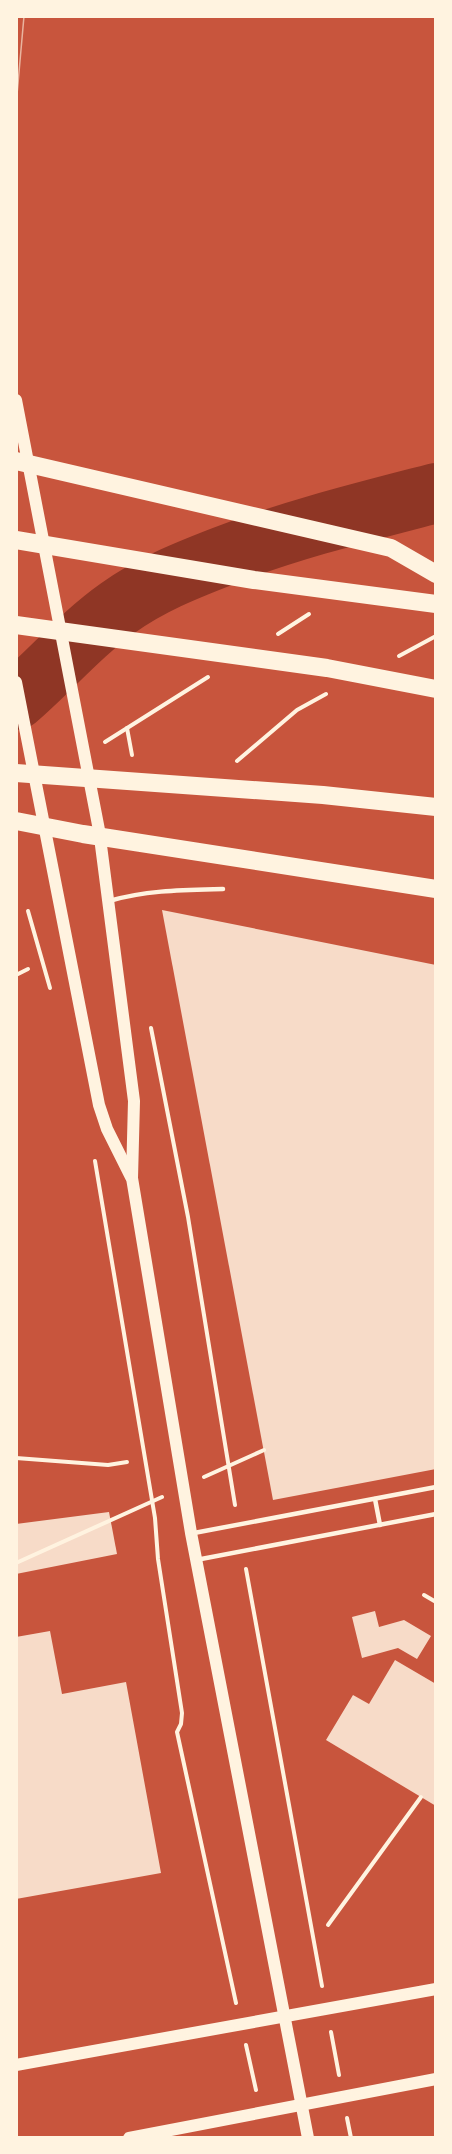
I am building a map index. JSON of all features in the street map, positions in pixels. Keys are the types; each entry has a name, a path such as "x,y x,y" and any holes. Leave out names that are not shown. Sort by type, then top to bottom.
{"highway":[{"path":"16,461 391,548 435,574"},
{"path":"16,540 254,580 435,604"},
{"path":"16,625 327,668 435,689"},
{"path":"16,773 323,795 435,807"},
{"path":"16,821 83,834 435,889"}],"main road":[{"path":"16,400 99,830 110,901 134,1101 132,1178 196,1560 308,2138"},
{"path":"16,682 99,1105 107,1129 132,1178"},
{"path":"16,2065 435,1989"},
{"path":"129,2138 435,2079"}],"lane":[{"path":"110,901 166,890 223,889"},
{"path":"192,1533 435,1487"},
{"path":"375,1499 380,1525"},
{"path":"196,1560 435,1514"}],"path":[{"path":"396,657 435,636"},
{"path":"229,767 297,710 327,694"},
{"path":"28,911 51,991"},
{"path":"16,975 28,969"},
{"path":"150,1026 188,1217 238,1525"},
{"path":"94,1155 155,1518 158,1559 182,1713 181,1724 177,1732 261,2112"},
{"path":"199,1480 264,1450"},
{"path":"16,1458 108,1465 128,1462"},
{"path":"16,1563 167,1494"},
{"path":"243,1552 351,2138"},
{"path":"424,1595 435,1602"},
{"path":"328,1925 421,1797"}],"building":[{"path":"162,910 436,965 436,1469 273,1500"},
{"path":"109,1512 117,1554 16,1574 16,1524"},
{"path":"375,1611 379,1627 404,1620 431,1636 417,1659 398,1648 362,1658 352,1617"},
{"path":"50,1631 62,1694 126,1682 161,1873 16,1899 16,1637"},
{"path":"395,1660 436,1684 436,1806 326,1740 353,1695 369,1704"}],"waterway":[{"path":"16,700 104,618 155,585 273,538 436,493"}],"tram line":[{"path":"16,106 24,16"}]}
